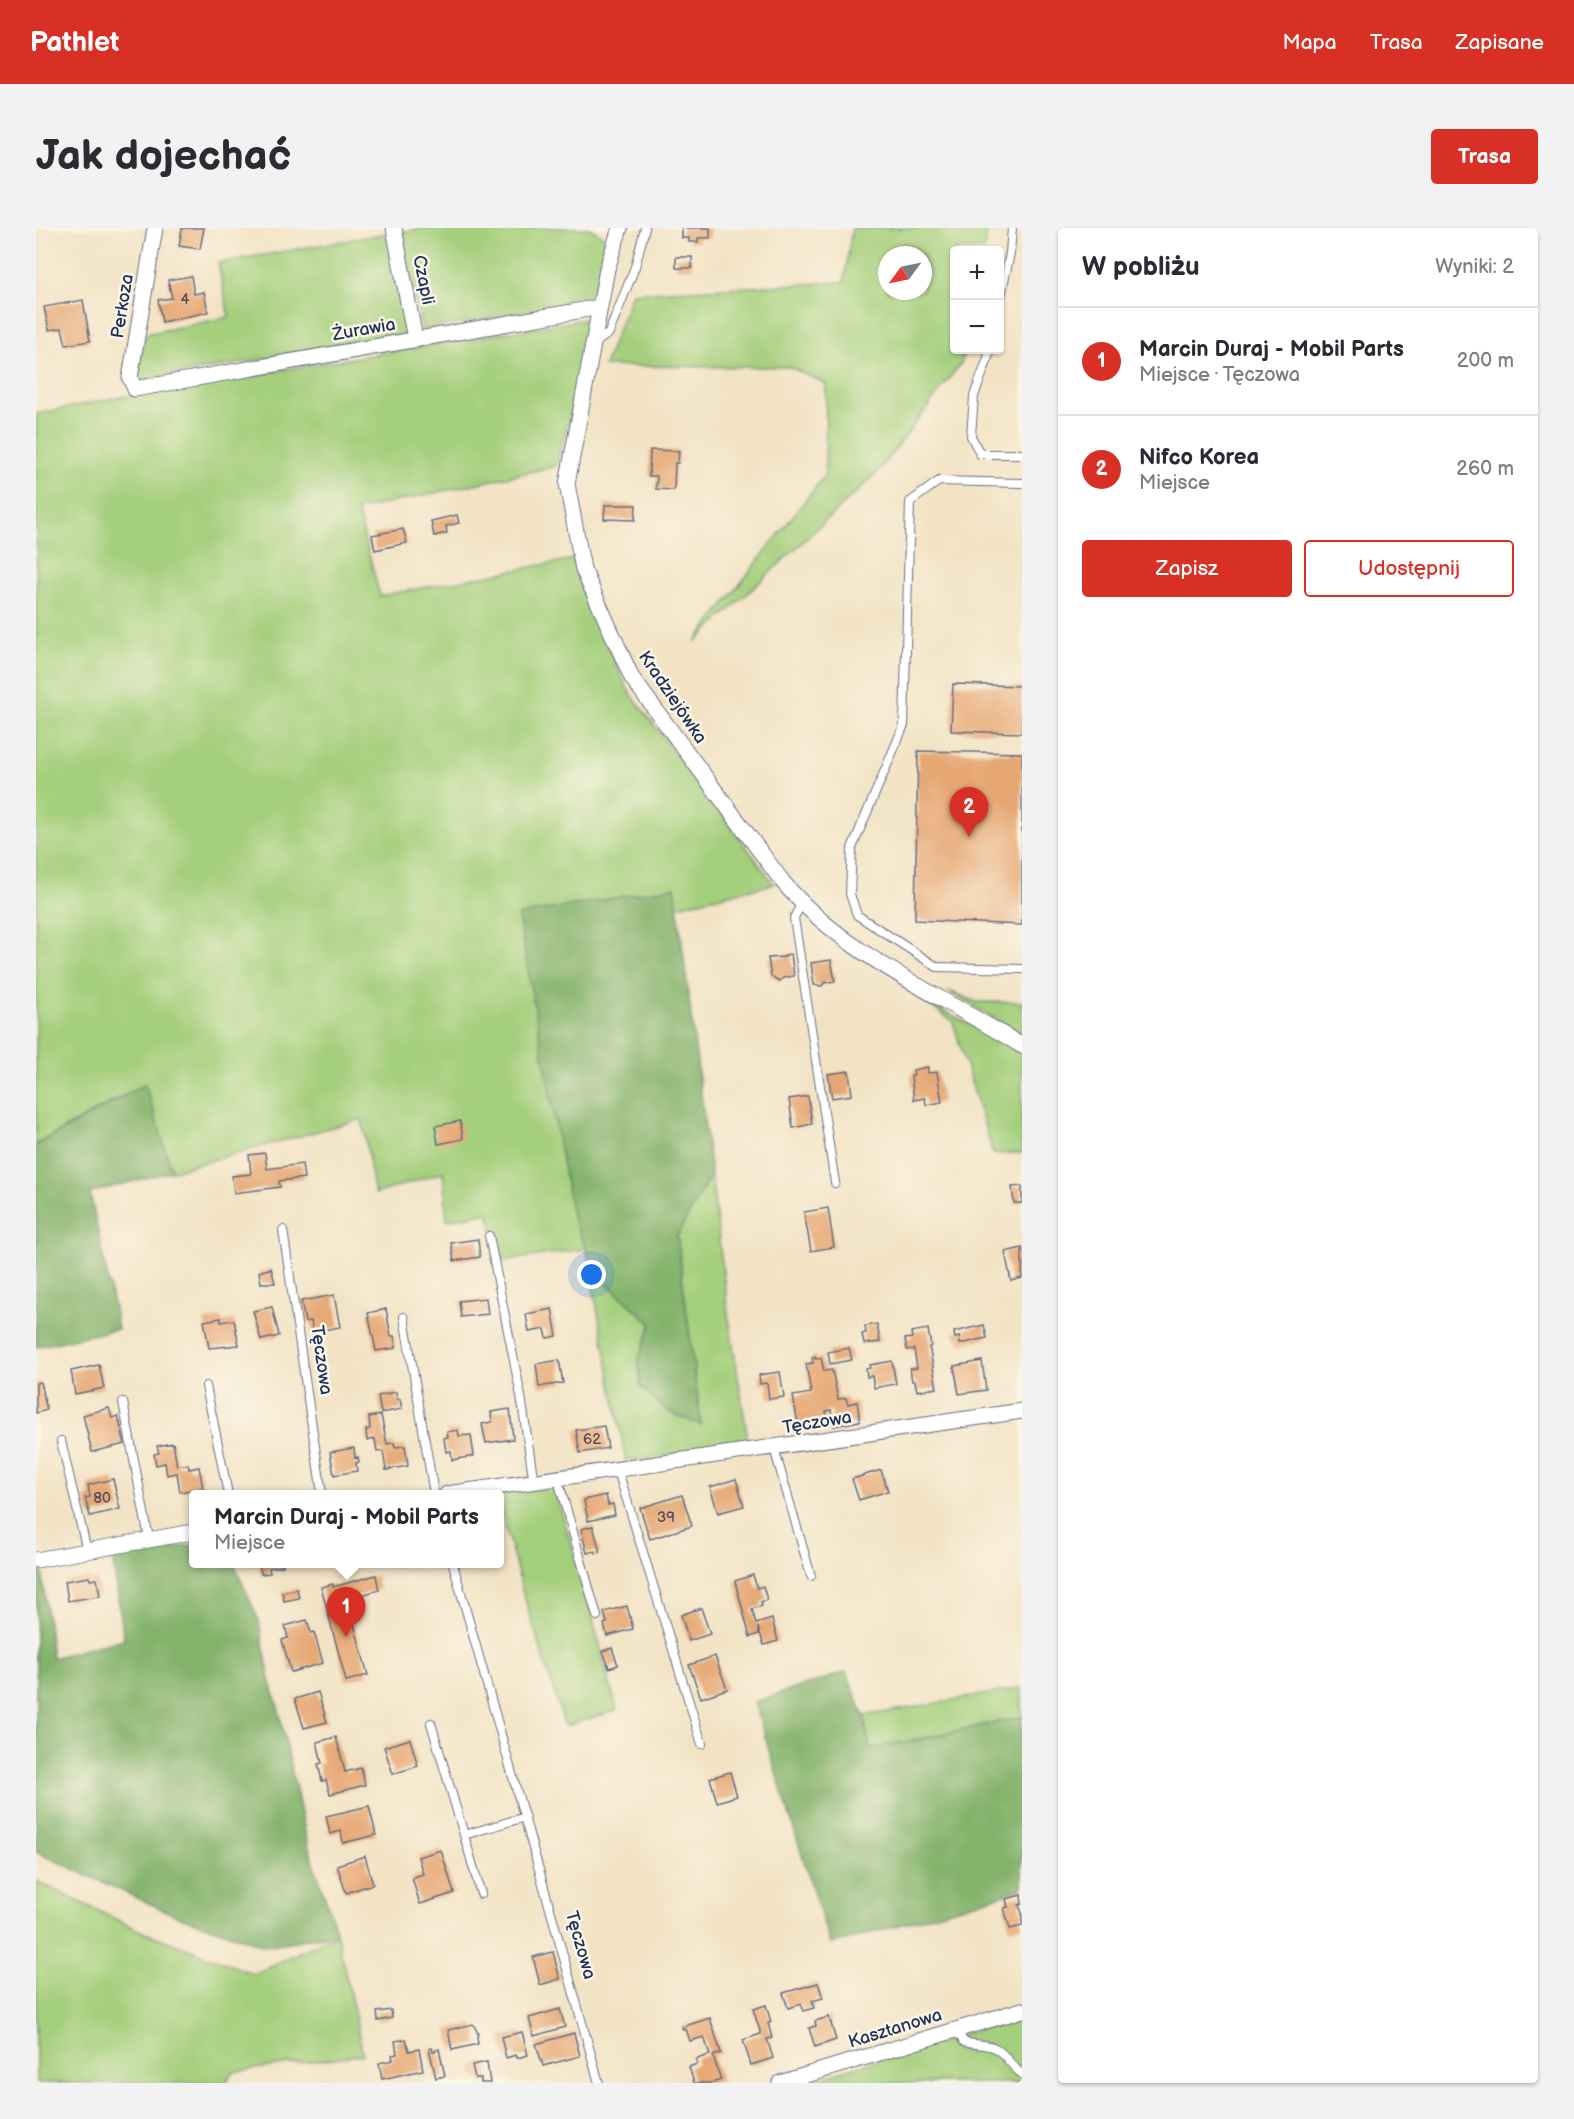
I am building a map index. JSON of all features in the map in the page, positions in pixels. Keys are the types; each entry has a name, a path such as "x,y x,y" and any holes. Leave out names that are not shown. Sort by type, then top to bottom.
{"street":[{"name":"Perkoza","path":"135,389 130,378 155,228"},
{"name":"Czapli","path":"394,228 415,339"},
{"name":"Kradziejówka","path":"620,228 607,269 567,484 583,569 632,678 801,904 837,934 887,968 1022,1046"},
{"name":"Żurawia","path":"135,389 600,307"},
{"name":"Tęczowa","path":"479,1490 1022,1411"},
{"path":"36,1560 189,1533"},
{"name":"Kasztanowa","path":"780,2083 1022,2010"}],"lane":[{"path":"593,345 609,333 635,267 645,228"},
{"path":"1000,300 1011,253 1012,228"},
{"path":"989,354 974,396 971,436 980,454 1022,454"},
{"path":"1022,483 939,481 910,502 904,725 852,848 850,894 857,915 937,967 1022,969"},
{"path":"801,904 794,918 834,1183"},
{"name":"Tęczowa","path":"283,1230 321,1490"},
{"path":"489,1236 521,1396 534,1483"},
{"path":"404,1317 433,1490"},
{"path":"206,1386 227,1490"},
{"path":"123,1402 149,1539"},
{"path":"61,1441 87,1551"},
{"path":"774,1448 811,1576"},
{"path":"618,1471 702,1744"},
{"path":"558,1480 597,1616"},
{"name":"Tęczowa","path":"454,1568 599,2083"},
{"path":"431,1723 481,1894"},
{"path":"464,1835 525,1817"},
{"path":"956,2030 964,2042 976,2046 992,2046 999,2050 1016,2071 1022,2074"}],"green space":[{"path":"429,228 590,228 607,239 594,300 422,330 402,232"},
{"path":"852,228 988,228 985,246 950,246 950,354 964,354 962,362 877,473 695,642 825,475 826,384 790,367 604,366 632,293 844,282"},
{"path":"388,233 405,335 144,380 135,377 146,334 229,317 218,263"},
{"path":"598,317 556,466 357,510 380,596 573,559 583,594 628,690 774,884 677,906 675,888 597,1275 652,1324 639,1358 701,1424 677,1235 711,1174 728,1314 749,1446 626,1461 586,1249 502,1261 488,1212 447,1220 443,1172 375,1194 362,1119 172,1171 144,1084 36,1144 36,414 120,397"},
{"path":"675,887 711,1174 677,1236 701,1425 668,1412 640,1386 639,1358 652,1324 597,1275 572,1216 518,915"},
{"path":"948,991 977,1002 1022,1002 1022,1035"},
{"path":"924,1001 1022,1053 1022,1153 993,1154 953,1022"},
{"path":"145,1084 172,1171 90,1193 118,1329 36,1347 36,1145"},
{"path":"554,1487 584,1586 617,1710 565,1726 523,1593 504,1522 504,1493"},
{"path":"189,1546 189,1568 236,1568 259,1621 308,1845 337,1934 265,1946 177,1916 36,1852 36,1573 42,1572 52,1658 124,1639 112,1556"},
{"path":"846,1672 864,1716 870,1749 1022,1717 1022,1889 830,1944 754,1702"},
{"path":"1022,1688 1022,1717 870,1749 864,1716"},
{"path":"36,1881 138,1930 254,1974 337,1934 363,2054 232,2072 226,2083 36,2083"},
{"path":"1022,2016 1022,2083 802,2083"}],"building":[{"path":"182,228 204,228 200,249 179,246"},
{"path":"682,228 710,228 710,238 698,238 698,242 689,242 689,238 682,238"},
{"path":"676,257 692,257 692,268 676,268"},
{"path":"191,276 194,294 204,292 208,312 162,322 158,300 172,298 168,280"},
{"path":"83,300 90,341 66,345 62,328 49,330 44,307"},
{"path":"650,450 679,451 678,463 675,463 674,490 656,489 657,476 649,476"},
{"path":"605,505 636,505 635,520 604,519"},
{"path":"457,515 459,523 446,526 447,533 434,536 431,521"},
{"path":"403,529 407,543 375,550 372,535"},
{"path":"953,684 1022,686 1022,733 951,731"},
{"path":"918,751 1022,753 1022,925 915,920"},
{"path":"791,954 794,976 783,978 780,981 771,977 768,958 785,957"},
{"path":"831,960 835,981 824,983 822,986 814,985 811,963"},
{"path":"928,1067 928,1073 937,1072 942,1102 926,1105 925,1098 914,1100 911,1076 914,1075 913,1070"},
{"path":"849,1071 852,1095 832,1098 828,1074"},
{"path":"808,1096 812,1124 793,1128 789,1099"},
{"path":"460,1121 463,1139 438,1144 435,1126"},
{"path":"265,1153 267,1169 302,1164 304,1178 279,1181 280,1187 234,1193 232,1176 251,1174 249,1155"},
{"path":"1022,1186 1022,1203 1014,1203 1012,1187"},
{"path":"828,1208 834,1247 811,1251 804,1212"},
{"path":"478,1239 480,1257 454,1261 451,1243"},
{"path":"1022,1248 1022,1278 1011,1281 1005,1252"},
{"path":"271,1268 275,1283 261,1283 259,1272"},
{"path":"334,1295 340,1327 313,1332 311,1321 305,1322 301,1301"},
{"path":"486,1298 488,1314 461,1317 459,1301"},
{"path":"272,1307 279,1336 261,1340 253,1311"},
{"path":"386,1309 391,1336 394,1336 396,1348 376,1351 368,1313"},
{"path":"552,1309 557,1336 547,1338 545,1329 529,1332 526,1314"},
{"path":"221,1318 221,1322 234,1320 239,1345 209,1348 204,1321"},
{"path":"877,1324 880,1342 864,1344 862,1334 866,1333 865,1326"},
{"path":"984,1325 987,1338 960,1344 959,1337 955,1338 954,1332"},
{"path":"928,1329 937,1388 917,1391 910,1369 917,1368 914,1349 907,1350 905,1339 912,1338 911,1332"},
{"path":"849,1348 852,1360 830,1364 828,1352"},
{"path":"815,1356 815,1359 821,1358 824,1371 832,1370 838,1399 846,1398 848,1404 857,1402 860,1421 834,1426 831,1410 826,1411 827,1418 798,1424 793,1396 811,1393 806,1364 813,1363 812,1357"},
{"path":"559,1360 563,1383 539,1387 536,1364"},
{"path":"892,1361 896,1384 874,1388 872,1376 867,1377 866,1369 870,1368 870,1365"},
{"path":"982,1361 986,1390 959,1394 954,1366"},
{"path":"99,1365 104,1388 75,1394 71,1371"},
{"path":"780,1372 784,1397 769,1399 767,1383 760,1384 759,1375"},
{"path":"40,1382 47,1410 36,1413 36,1383"},
{"path":"396,1392 402,1409 381,1413 378,1396"},
{"path":"109,1408 112,1418 118,1416 125,1444 92,1452 83,1415"},
{"path":"510,1409 513,1439 486,1443 482,1424 492,1422 491,1412"},
{"path":"381,1415 387,1444 394,1443 395,1447 405,1446 408,1466 386,1470 383,1451 377,1452 375,1439 367,1441 366,1430 370,1429 369,1417"},
{"path":"604,1426 608,1448 580,1453 576,1430"},
{"path":"458,1430 459,1436 471,1435 474,1456 452,1460 451,1451 446,1452 444,1438 448,1437 447,1432"},
{"path":"173,1443 177,1466 188,1464 189,1469 199,1467 203,1488 180,1492 177,1473 167,1475 165,1463 156,1465 154,1454 159,1453 157,1446"},
{"path":"354,1448 355,1458 358,1457 359,1462 356,1463 357,1471 334,1475 330,1452"},
{"path":"881,1470 888,1491 859,1500 852,1479"},
{"path":"113,1479 120,1509 90,1516 85,1498 90,1497 88,1485"},
{"path":"736,1479 744,1506 718,1513 710,1487"},
{"path":"606,1495 608,1505 613,1504 615,1515 588,1521 584,1500"},
{"path":"682,1495 692,1526 650,1539 640,1508"},
{"path":"593,1526 600,1552 587,1553 581,1529"},
{"path":"260,1568 269,1568 270,1573 261,1574"},
{"path":"376,1575 379,1590 347,1599 368,1675 346,1681 321,1587 333,1584 333,1587"},
{"path":"753,1575 757,1588 763,1586 767,1600 761,1602 762,1606 752,1609 756,1624 772,1619 778,1641 764,1645 758,1627 759,1634 750,1637 735,1581"},
{"path":"89,1577 90,1580 97,1579 100,1596 68,1601 65,1581"},
{"path":"297,1589 299,1598 284,1601 282,1592"},
{"path":"627,1606 633,1629 607,1636 604,1612"},
{"path":"701,1608 710,1634 689,1641 681,1615"},
{"path":"307,1620 311,1633 314,1632 323,1663 291,1672 282,1640 288,1638 285,1626"},
{"path":"612,1648 618,1665 609,1668 603,1651"},
{"path":"715,1656 727,1689 701,1698 689,1665"},
{"path":"318,1692 327,1722 304,1728 295,1699"},
{"path":"336,1737 345,1772 361,1768 365,1785 330,1794 326,1780 322,1781 318,1764 322,1763 317,1742"},
{"path":"410,1739 418,1766 393,1774 384,1747"},
{"path":"730,1772 737,1796 717,1802 710,1778"},
{"path":"369,1806 376,1835 343,1843 341,1831 330,1834 326,1816"},
{"path":"441,1850 454,1893 420,1904 412,1878 423,1874 418,1857"},
{"path":"365,1856 373,1884 346,1893 337,1865"},
{"path":"1021,1895 1022,1904 1019,1905 1022,1913 1022,1926 1010,1929 1004,1908 1008,1907 1006,1899"},
{"path":"553,1952 560,1979 540,1985 533,1957"},
{"path":"818,1983 823,1998 812,2001 814,2008 803,2011 801,2004 788,2008 783,1993"},
{"path":"766,2005 771,2022 768,2023 772,2038 767,2039 773,2058 751,2065 743,2040 761,2034 753,2009"},
{"path":"560,2009 565,2027 534,2036 529,2018"},
{"path":"391,2010 392,2018 378,2021 377,2012"},
{"path":"829,2017 836,2040 815,2047 809,2028 816,2026 815,2021"},
{"path":"710,2018 721,2053 713,2056 721,2080 712,2083 694,2083 689,2067 697,2064 696,2059 710,2055 704,2037 690,2041 686,2029 683,2030 682,2027"},
{"path":"473,2024 478,2033 478,2044 452,2050 448,2030"},
{"path":"522,2032 528,2055 506,2058 501,2037"},
{"path":"574,2033 580,2056 543,2066 536,2044"},
{"path":"406,2039 409,2051 419,2049 423,2070 382,2079 379,2063 393,2060 392,2055 397,2054 395,2041"},
{"path":"432,2048 433,2051 439,2049 445,2076 436,2078 429,2049"},
{"path":"487,2062 490,2083 481,2083 481,2078 475,2078 472,2065"}],"place":[{"name":"Nifco Korea","path":"969,837"},
{"name":"Marcin Duraj - Mobil Parts","path":"346,1637"}]}
